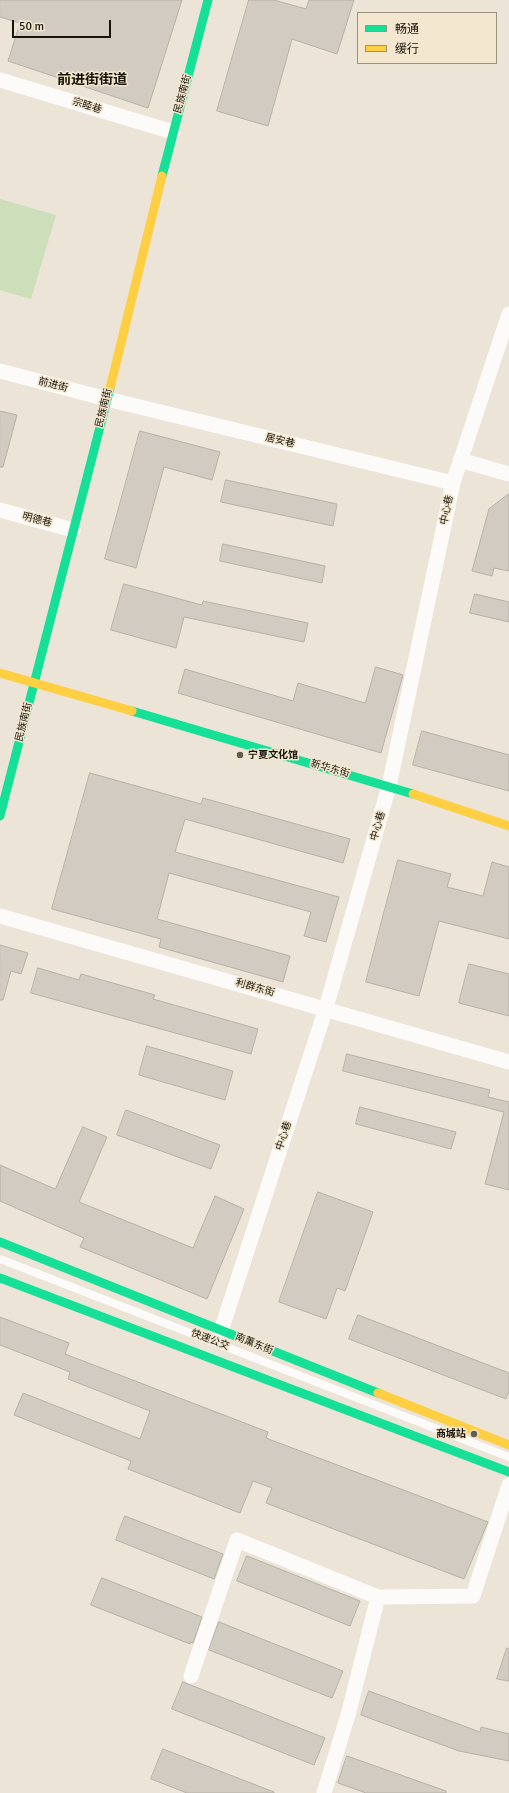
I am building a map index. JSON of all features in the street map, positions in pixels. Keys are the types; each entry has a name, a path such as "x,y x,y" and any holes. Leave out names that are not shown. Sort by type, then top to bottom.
{"street":[{"name":"民族南街","path":"0,816 107,399 173,132 208,0"},
{"name":"宗睦巷","path":"0,80 173,132"},
{"name":"中心巷","path":"221,1331 326,1008 389,786 453,483 509,314"},
{"name":"前进街","path":"0,371 107,399"},
{"name":"居安巷","path":"107,399 453,483"},
{"path":"460,460 509,474"},
{"name":"明德巷","path":"0,510 73,530"},
{"name":"新华东街","path":"0,673 389,786 509,826"},
{"name":"利群东街","path":"0,916 326,1008 509,1062"},
{"name":"南薰东街","path":"0,1242 509,1445"},
{"path":"0,1278 509,1472"},
{"path":"191,1676 237,1540 378,1597 472,1596 509,1485"},
{"path":"324,1793 348,1715 378,1597"}],"lane":[{"name":"快速公交","path":"0,1259 509,1457"}],"green space":[{"path":"0,199 56,215 31,299 0,290"}],"building":[{"path":"0,0 182,0 148,108 8,61 20,23 0,17"},
{"path":"249,0 274,0 306,9 309,0 354,0 337,54 292,39 268,126 217,111"},
{"path":"0,411 17,415 3,467 0,467"},
{"path":"140,431 220,452 212,480 164,467 136,568 105,559"},
{"path":"226,480 337,504 333,526 221,502"},
{"path":"509,494 509,571 494,568 492,576 472,571 489,509"},
{"path":"223,544 325,566 322,583 220,561"},
{"path":"124,584 202,605 203,601 308,623 304,642 184,617 176,648 111,630"},
{"path":"475,594 509,602 509,622 470,613"},
{"path":"376,667 403,675 381,753 178,693 185,669 293,701 298,683 365,703"},
{"path":"422,731 509,755 509,791 413,765"},
{"path":"90,773 201,804 203,798 350,839 343,863 185,819 175,852 339,897 326,942 304,936 311,912 169,873 157,919 290,956 283,982 159,947 161,939 52,909"},
{"path":"398,860 451,874 447,887 483,896 492,862 509,867 509,939 439,921 419,996 366,982"},
{"path":"0,945 28,953 21,974 11,971 3,1000 0,1000"},
{"path":"469,964 509,974 509,1016 459,1003"},
{"path":"38,968 79,980 81,974 155,995 153,999 258,1029 251,1054 31,993"},
{"path":"147,1046 233,1071 225,1100 139,1075"},
{"path":"347,1054 490,1090 488,1097 509,1102 509,1190 485,1184 504,1112 343,1071"},
{"path":"360,1107 456,1132 451,1149 356,1124"},
{"path":"126,1110 220,1145 211,1169 117,1135"},
{"path":"83,1127 107,1137 79,1202 193,1248 215,1196 244,1209 207,1299 80,1247 84,1238 0,1201 0,1165 55,1189"},
{"path":"318,1192 373,1212 345,1291 337,1288 326,1319 279,1302"},
{"path":"358,1315 509,1373 509,1391 506,1399 349,1339"},
{"path":"0,1317 69,1343 65,1354 268,1432 266,1438 488,1522 464,1579 266,1503 272,1488 253,1481 240,1513 128,1469 131,1461 14,1415 23,1393 140,1439 150,1411 68,1379 70,1372 0,1345"},
{"path":"125,1516 223,1554 214,1579 116,1540"},
{"path":"247,1556 360,1601 350,1626 237,1581"},
{"path":"102,1578 202,1617 193,1643 190,1642 190,1644 91,1605"},
{"path":"219,1622 343,1671 332,1698 209,1650"},
{"path":"507,1648 509,1649 509,1681 497,1679"},
{"path":"183,1682 325,1738 314,1765 172,1709"},
{"path":"369,1691 480,1732 481,1727 509,1734 509,1761 459,1751 361,1715"},
{"path":"163,1749 274,1793 187,1793 151,1779"},
{"path":"347,1756 446,1791 446,1793 366,1793 338,1783"}],"traffic: fast":[{"path":"162,176 208,0"},
{"path":"0,816 110,388"},
{"path":"132,711 413,794"},
{"path":"0,1242 378,1393"},
{"path":"0,1278 509,1472"}],"traffic: slow":[{"path":"110,388 162,176"},
{"path":"0,673 132,711"},
{"path":"413,794 509,826"},
{"path":"378,1393 509,1445"}],"place":[{"name":"宁夏文化馆","path":"240,755"},
{"name":"商城站","path":"474,1434"}],"district":[{"name":"前进街街道","path":"92,80"}]}
